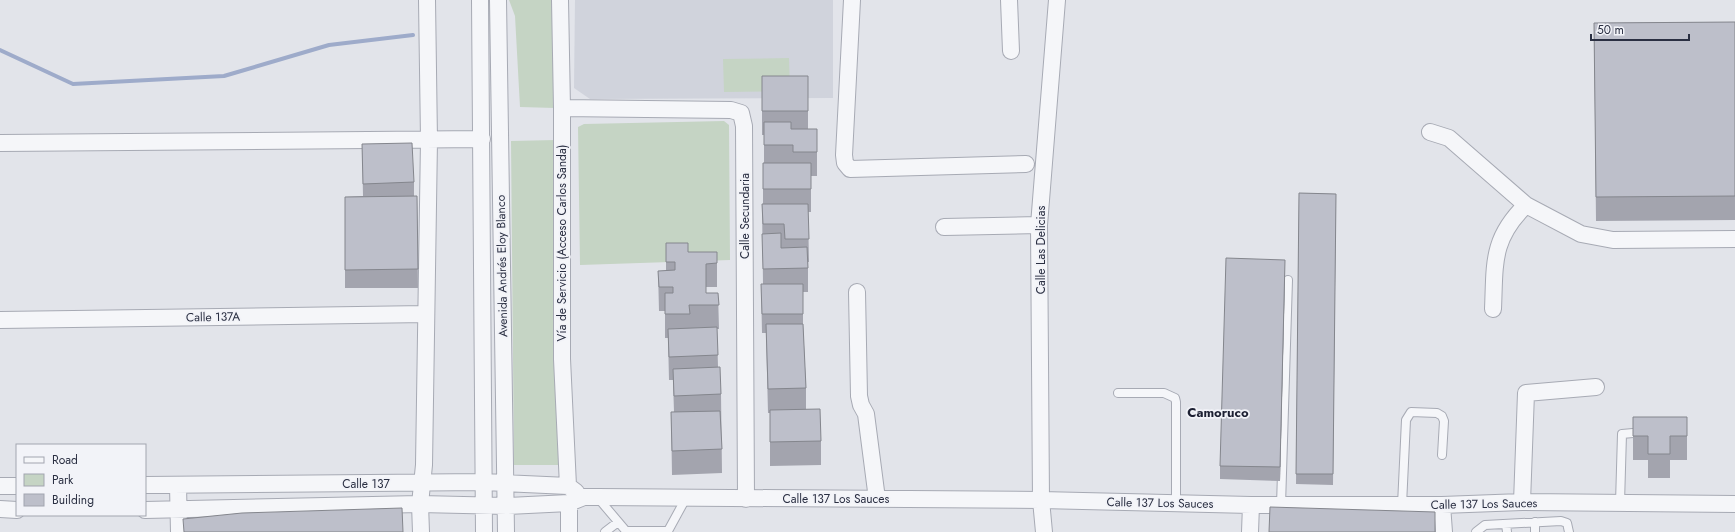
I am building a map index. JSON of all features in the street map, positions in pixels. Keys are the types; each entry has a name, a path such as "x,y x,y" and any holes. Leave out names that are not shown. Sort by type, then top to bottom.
{"street":[{"path":"421,532 420,504 424,465 430,140 427,0"},
{"name":"Avenida Andrés Eloy Blanco","path":"480,0 484,532"},
{"name":"Avenida Andrés Eloy Blanco","path":"498,0 507,506 506,532"},
{"name":"Vía de Servicio (Acceso Carlos Sanda)","path":"560,0 562,108 562,359 568,486"},
{"path":"852,0 844,155 845,163 850,169 1026,164"},
{"path":"1009,0 1011,51"},
{"name":"Calle Las Delicias","path":"1044,532 1040,500 1039,225 1057,0"},
{"name":"Calle Secundaria","path":"562,108 731,110 741,113 744,126 746,499"},
{"path":"1430,132 1449,138 1526,205 1582,234 1613,240 1735,239"},
{"path":"0,143 482,139"},
{"path":"1493,309 1495,271 1498,249 1503,233 1514,217 1526,205"},
{"path":"944,227 1039,225"},
{"path":"858,292 859,396 861,405 866,414 877,499"},
{"name":"Calle 137A","path":"0,320 426,314"},
{"path":"1522,502 1526,394 1596,387"},
{"name":"Calle 137","path":"146,485 422,484 484,482 568,486"},
{"path":"178,485 179,532"},
{"path":"0,486 16,486"},
{"path":"568,486 591,497"},
{"path":"146,510 420,504 507,506 569,503 591,497"},
{"name":"Calle 137 Los Sauces","path":"591,497 1040,500 1251,506 1442,505 1522,502 1735,504"},
{"path":"569,503 569,532"},
{"path":"1442,505 1444,532"},
{"path":"1250,532 1251,506"},
{"path":"0,510 16,510"}],"lane":[{"path":"1281,505 1288,280"},
{"path":"1118,393 1164,393 1175,398 1176,504"},
{"path":"1402,505 1406,420 1411,412 1437,413 1442,416 1444,420 1442,455"},
{"path":"1620,503 1622,434 1653,431"},
{"path":"591,497 626,531 668,531 686,498"},
{"path":"1476,532 1484,525 1506,528 1535,522 1561,521 1567,523 1569,532"},
{"path":"605,532 618,522"},
{"path":"1535,522 1535,532"}],"shaded area":[{"path":"575,0 833,0 833,98 590,99 574,88"}],"green space":[{"path":"509,0 554,0 555,108 520,107 515,16"},
{"path":"789,58 790,91 724,92 723,59"},
{"path":"724,121 729,125 730,260 580,265 578,127 584,124"},
{"path":"556,140 558,465 514,465 511,141"}],"building":[{"path":"1735,22 1735,196 1596,197 1594,23"},
{"path":"762,76 808,76 808,111 762,111"},
{"path":"764,122 791,122 791,129 817,129 817,152 793,152 793,145 764,145"},
{"path":"412,143 414,182 363,184 362,144"},
{"path":"763,163 811,163 811,189 763,189"},
{"path":"1299,193 1336,194 1333,474 1296,474"},
{"path":"417,196 418,269 345,270 345,197"},
{"path":"762,204 808,204 809,239 785,239 784,224 763,224"},
{"path":"781,233 781,248 807,247 808,268 763,269 762,234"},
{"path":"666,243 688,243 688,252 717,252 717,263 706,264 706,293 718,293 719,305 689,305 690,314 665,314 665,293 673,293 673,287 659,287 658,271 675,270 675,262 666,262"},
{"path":"1226,258 1285,260 1280,467 1220,466"},
{"path":"761,284 803,284 803,314 762,314"},
{"path":"766,324 803,324 806,388 768,389"},
{"path":"717,327 718,355 669,357 668,329"},
{"path":"720,367 721,394 674,396 673,369"},
{"path":"820,409 821,441 770,442 770,410"},
{"path":"720,411 722,449 672,451 671,412"},
{"path":"1633,417 1687,417 1687,436 1670,436 1670,454 1648,454 1648,436 1633,436"},
{"path":"1270,507 1435,512 1435,532 1269,532"},
{"path":"402,508 403,532 184,532 183,519 242,513"}],"waterway":[{"path":"0,50 73,84 224,76 329,45 413,35"}],"district":[{"name":"Camoruco","path":"1218,412"}]}
